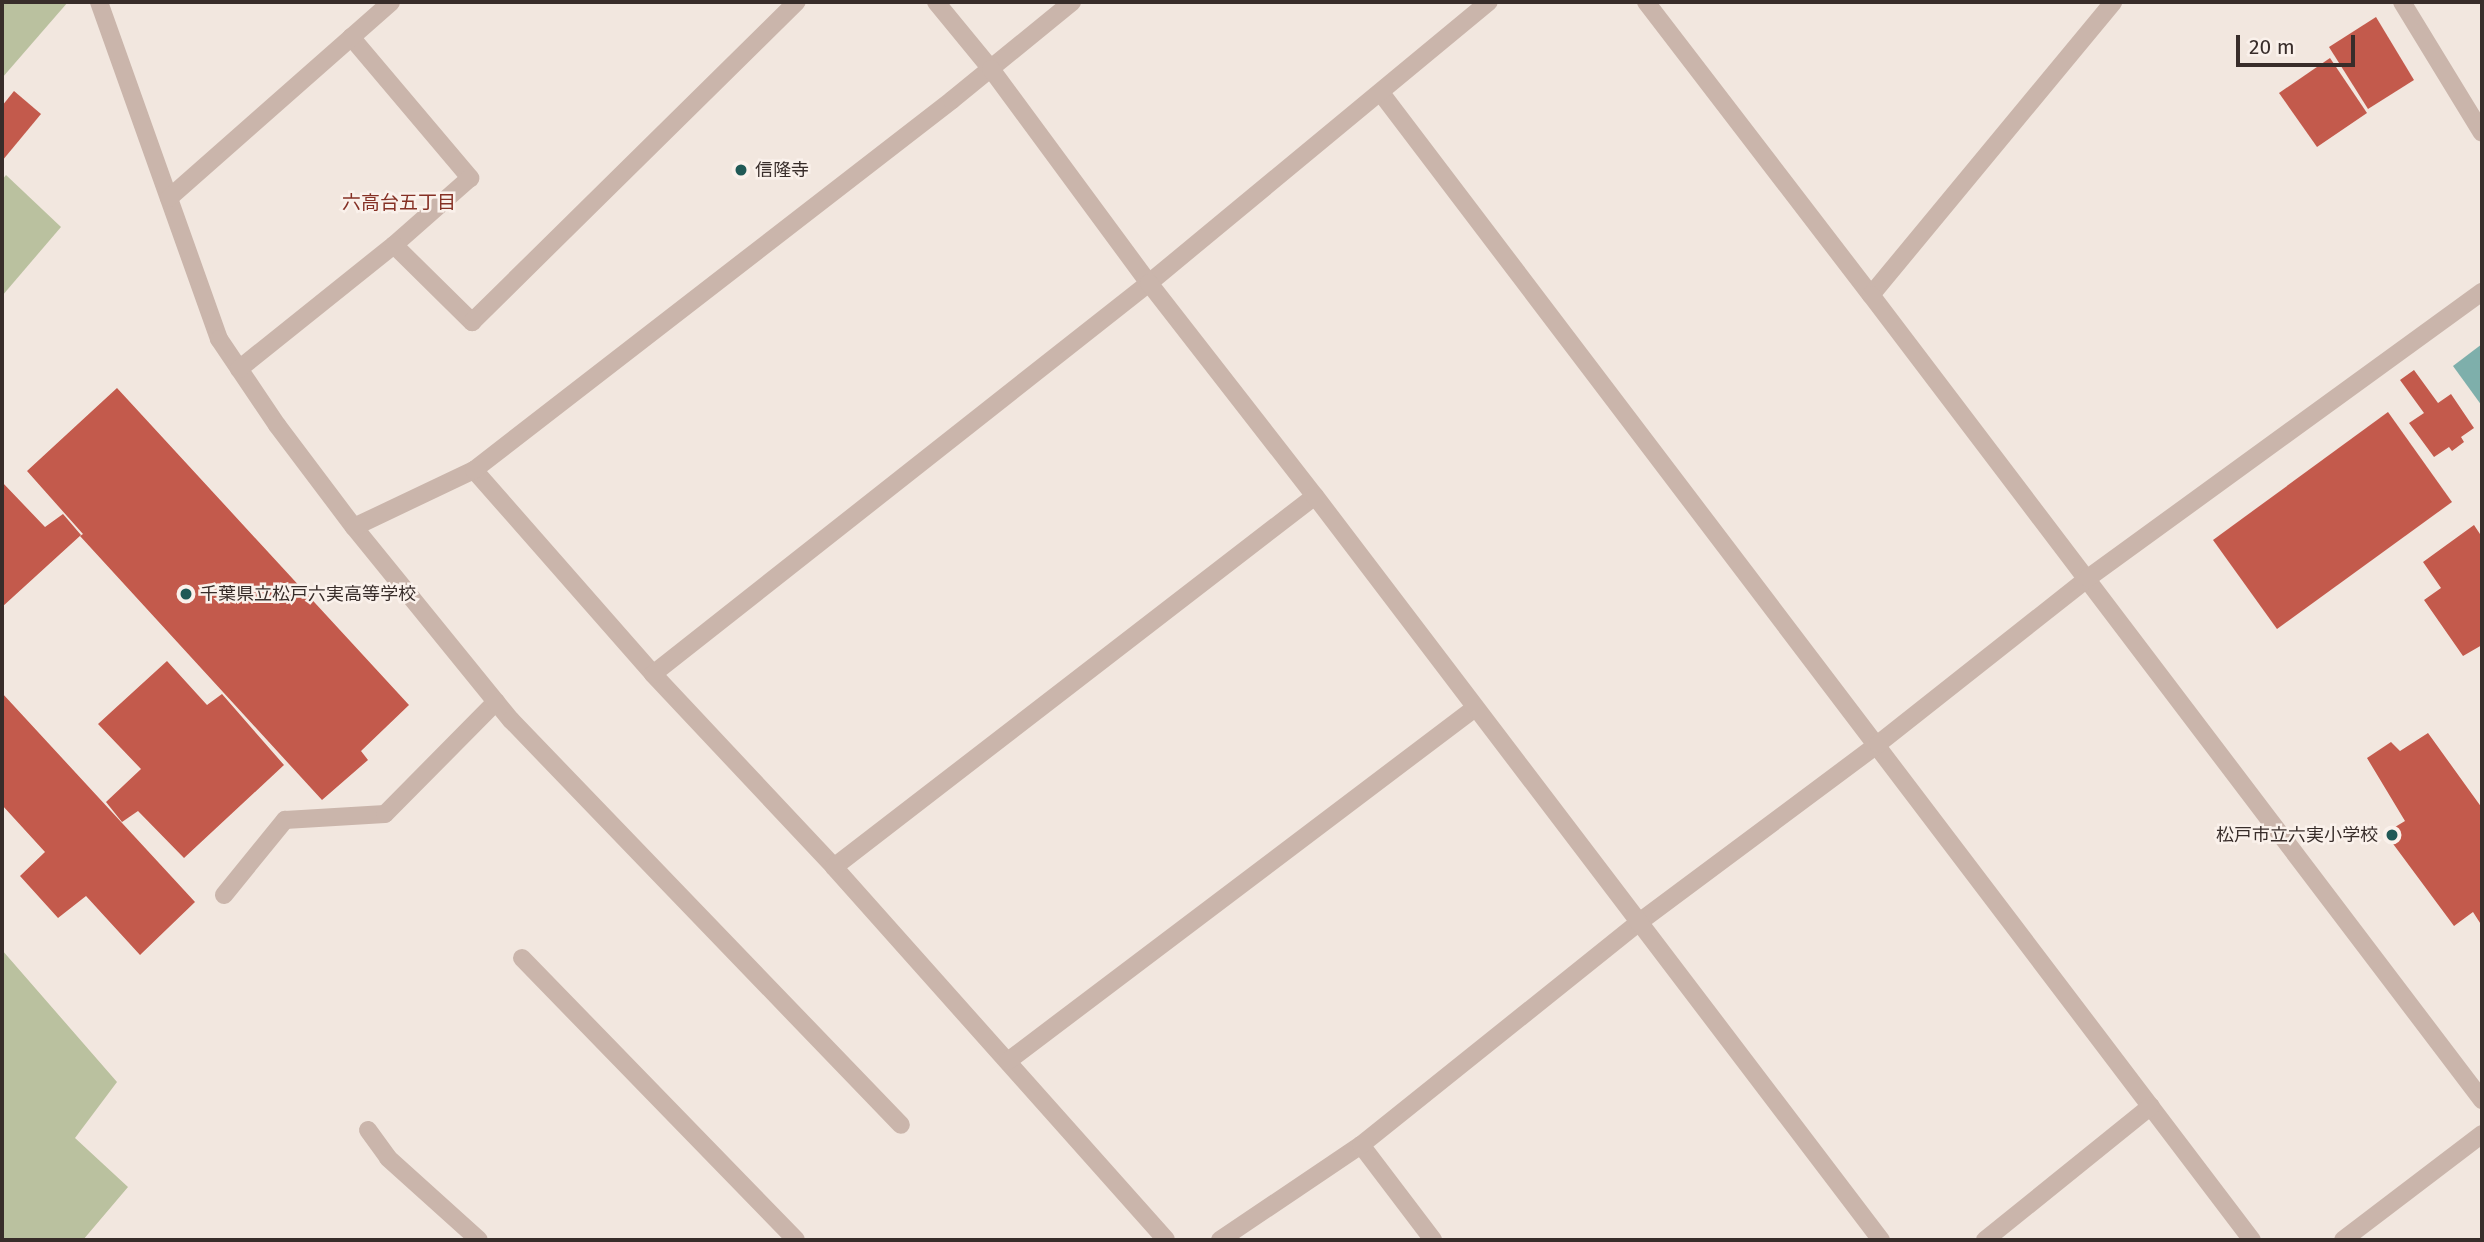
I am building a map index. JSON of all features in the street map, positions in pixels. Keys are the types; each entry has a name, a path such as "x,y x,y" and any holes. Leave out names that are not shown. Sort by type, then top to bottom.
{"street":[{"path":"99,2 219,339 277,425 354,527 496,702 901,1125"},
{"path":"169,198 391,2"},
{"path":"936,2 991,69 1149,283 1315,496 1881,1240"},
{"path":"354,527 474,470 991,69 1072,2"},
{"path":"653,674 1149,283 1489,2"},
{"path":"1646,2 2088,578 2482,1100"},
{"path":"1871,295 2113,2"},
{"path":"2402,2 2482,133"},
{"path":"394,245 471,322 791,4"},
{"path":"239,369 394,245 470,178 351,37"},
{"path":"1381,93 1878,744 2252,1240"},
{"path":"1220,1240 1361,1145 1638,923 1878,744 2088,578 2482,292"},
{"path":"474,470 653,674 834,867 1166,1240"},
{"path":"834,867 1315,496"},
{"path":"224,895 285,820 384,814 496,702"},
{"path":"1008,1061 1475,708"},
{"path":"522,958 796,1240"},
{"path":"1985,1240 2151,1106"},
{"path":"368,1130 388,1158 479,1240"},
{"path":"2343,1240 2482,1134"},
{"path":"1361,1145 1433,1240"}],"green space":[{"path":"2,2 68,2 2,78"},
{"path":"6,175 61,227 2,296 2,180"},
{"path":"2,950 117,1082 75,1138 128,1187 83,1240 2,1240"}],"water":[{"path":"2482,344 2482,406 2453,366"}],"building":[{"path":"2376,17 2414,80 2368,109 2329,47"},
{"path":"2330,58 2367,113 2317,147 2279,93"},
{"path":"14,91 41,114 2,161 2,106"},
{"path":"2414,370 2438,403 2451,394 2474,428 2461,437 2464,442 2452,451 2449,447 2434,457 2409,423 2424,413 2400,380"},
{"path":"117,388 409,705 361,751 368,760 322,800 80,536 83,534 27,471"},
{"path":"2388,412 2452,502 2277,629 2213,540"},
{"path":"2,482 45,527 63,514 81,535 2,607"},
{"path":"2474,525 2482,537 2482,645 2463,656 2424,600 2441,588 2423,562"},
{"path":"167,661 207,705 222,694 284,765 184,858 138,811 122,822 106,802 141,769 98,724"},
{"path":"2,693 195,902 140,955 86,896 58,918 20,876 45,852 2,805"},
{"path":"2428,733 2482,808 2482,926 2473,912 2454,926 2385,833 2405,821 2367,758 2391,742 2400,751"}],"place":[{"name":"信隆寺","path":"741,170"},
{"name":"千葉県立松戸六実高等学校","path":"186,594"},
{"name":"松戸市立六実小学校","path":"2392,835"}],"district":[{"name":"六高台五丁目","path":"399,203"}]}
